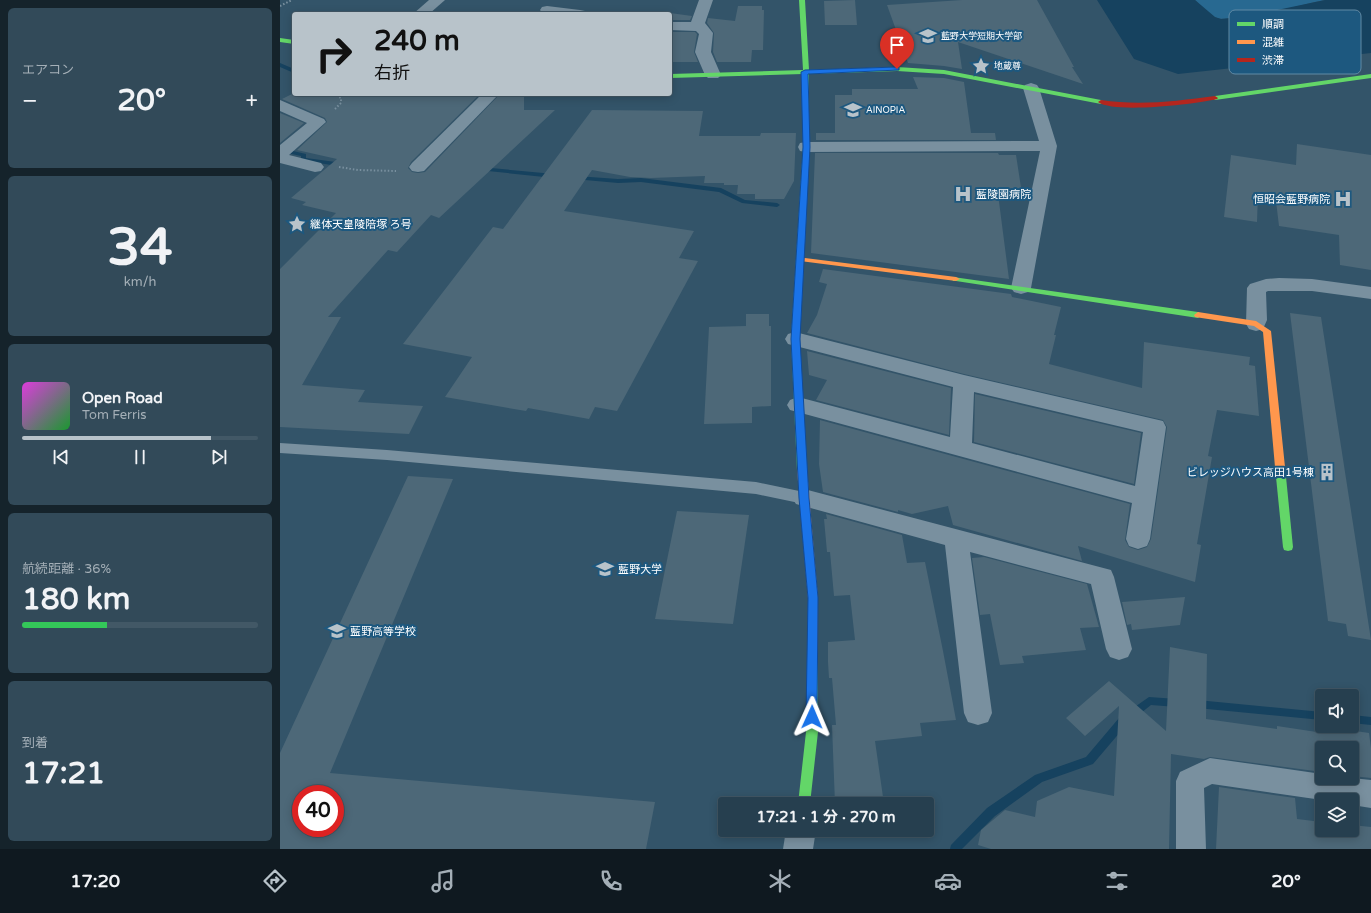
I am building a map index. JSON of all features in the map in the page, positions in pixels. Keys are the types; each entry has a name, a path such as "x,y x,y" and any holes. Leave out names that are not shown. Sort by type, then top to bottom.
{"street":[{"path":"423,12 438,0"},
{"path":"548,10 566,12 575,0"},
{"path":"706,0 698,24 706,33 703,52 712,76"},
{"path":"802,0 806,60 806,147 795,339 804,498 813,598 812,732 805,797"},
{"path":"672,26 702,27"},
{"path":"280,40 292,42"},
{"path":"672,76 712,76 897,69 923,70 944,72 1121,106 1154,106 1371,76"},
{"path":"1021,288 1049,146 1031,88"},
{"path":"419,166 489,96"},
{"path":"280,106 318,122 280,154"},
{"path":"806,147 1049,146"},
{"path":"280,158 315,167"},
{"path":"800,259 1021,288 1256,324 1267,331 1288,547"},
{"path":"1256,324 1258,318 1255,296 1257,288 1264,284 1286,283 1371,292"},
{"path":"795,339 964,382 1156,427 1138,539"},
{"path":"960,448 964,382"},
{"path":"798,405 1145,498"},
{"path":"804,498 1102,577 1119,649"},
{"path":"956,538 978,713"},
{"path":"1191,849 1190,781 1210,770 1371,794"},
{"path":"798,849 800,837"}],"lane":[{"path":"280,448 387,455 756,488 804,498"}],"path":[{"path":"280,6 292,0"},
{"path":"315,167 322,165 358,170 392,171 419,166"}],"shaded area":[{"path":"1097,0 1195,0 1215,17 1221,19 1229,18 1229,68 1178,74 1134,59"},
{"path":"1195,0 1325,0 1279,10 1229,10 1229,19 1226,19 1214,17"},
{"path":"1325,0 1371,0 1371,53 1361,54 1361,10 1278,10"}],"building":[{"path":"855,0 857,25 825,25 824,1"},
{"path":"962,0 1037,0 1074,67 1072,67 1083,84 958,42 962,69 908,63 887,5"},
{"path":"738,6 762,6 762,10 764,10 763,50 752,50 751,62 717,62 713,52 714,33 707,23 708,18 735,21"},
{"path":"672,13 692,16 690,20 672,20"},
{"path":"672,32 695,32 697,34 694,52 698,62 672,62"},
{"path":"913,77 944,78 964,82 971,133 995,133 996,140 816,140 816,133 835,133 835,95 852,95 852,89 918,89"},
{"path":"292,94 292,96 478,96 411,162 408,168 412,172 418,173 425,172 498,96 524,96 524,110 555,110 439,218 431,215 397,252 388,250 328,317 341,317 302,385 365,390 358,402 423,406 409,434 280,427 280,269 336,213 302,205 306,202 291,198 337,159 297,150 327,122 325,118 282,99"},
{"path":"592,110 703,111 699,136 760,136 761,133 796,133 794,181 784,199 755,199 755,194 737,194 738,185 704,183 705,176 651,178 630,177 592,170 564,211 694,231 679,258 698,261 617,411 595,407 589,419 528,408 526,411 445,397 472,357 403,344 493,227 503,229"},
{"path":"280,113 304,123 280,143"},
{"path":"1297,144 1371,155 1371,270 1340,265 1339,235 1279,226 1275,193 1258,193 1257,222 1224,217 1231,155 1296,165"},
{"path":"815,153 998,153 999,155 1016,155 1022,194 998,194 1009,279 811,253"},
{"path":"823,269 1011,294 1012,297 1061,307 1049,364 1142,388 1144,342 1250,357 1249,365 1255,366 1259,416 1217,410 1208,456 1212,457 1197,544 1201,545 1195,582 1078,546 1082,561 953,525 948,506 912,514 898,510 898,512 823,492 819,464 820,420 1130,504 1125,540 1129,547 1138,550 1147,547 1151,539 1167,427 1163,420 964,374 807,333 817,315 827,284 819,282"},
{"name":"ビレッジハウス高田1号棟","path":"1290,313 1321,317 1371,640 1348,636 1346,624 1328,621"},
{"path":"746,314 769,314 769,326 771,326 771,406 752,407 752,423 704,424 709,327 746,326"},
{"path":"807,351 951,388 949,435 816,400 827,380 809,375"},
{"path":"975,394 1141,433 1134,484 974,442"},
{"path":"408,476 453,479 330,773 655,802 646,849 280,849 280,753"},
{"path":"677,511 749,515 733,624 655,619"},
{"path":"826,514 902,535 907,563 925,562 943,651 956,720 920,723 922,736 875,741 883,797 835,797 832,725 836,725 832,678 829,678 828,642 855,640 850,595 834,596 830,552 827,552 824,519 827,519"},
{"path":"984,557 1087,584 1099,627 1080,628 1086,650 1022,656 1024,663 1000,665 990,614 980,615 972,558"},
{"path":"1185,597 1180,625 1132,630 1131,624 1127,625 1122,602"},
{"path":"1170,647 1207,654 1206,719 1277,729 1277,726 1315,732 1315,733 1330,734 1359,733 1359,732 1369,733 1371,748 1371,778 1359,777 1359,741 1315,741 1315,771 1210,757 1204,759 1171,754 1169,849 991,849 978,845 981,830 1005,810 1035,817 1037,801 1069,787 1114,796 1119,706 1085,736 1066,718 1109,681 1166,731"},
{"path":"1219,787 1295,798 1297,819 1315,821 1315,837 1359,837 1359,826 1371,827 1371,849 1216,849"}],"waterway":[{"path":"280,65 292,70"},
{"path":"289,152 304,155 303,159 343,165"},
{"path":"480,169 554,176"},
{"path":"576,178 618,181 641,180 721,190 744,202 777,205"},
{"path":"955,849 991,812 1039,778 1089,761 1123,721 1149,701 1177,703"},
{"path":"1197,704 1315,715"},
{"path":"1359,720 1371,721"}],"traffic: fast":[{"path":"802,0 806,60 806,147 795,339 802,470"},
{"path":"280,40 292,42"},
{"path":"672,76 897,69 944,72 1101,102"},
{"path":"1215,98 1371,76"},
{"path":"956,279 1198,315"},
{"path":"1280,467 1288,547"},
{"path":"805,797 812,732 813,659"}],"traffic: slow":[{"path":"800,259 956,279"},
{"path":"1198,315 1256,324 1267,331 1280,467"},
{"path":"802,470 813,598 813,659"}],"traffic: jam":[{"path":"1101,102 1144,106 1173,104 1215,98"}],"place":[{"name":"藍野大学短期大学部","path":"928,36"},
{"name":"地蔵尊","path":"981,66"},
{"name":"AINOPIA","path":"853,110"},
{"name":"藍陵園病院","path":"963,194"},
{"name":"恒昭会藍野病院","path":"1343,199"},
{"name":"継体天皇陵陪塚 ろ号","path":"297,224"},
{"name":"ビレッジハウス高田1号棟","path":"1327,472"},
{"name":"藍野大学","path":"605,569"},
{"name":"藍野高等学校","path":"337,631"}],"route":[{"path":"812,717 813,598 804,498 795,339 806,147 805,72 897,69"}]}
